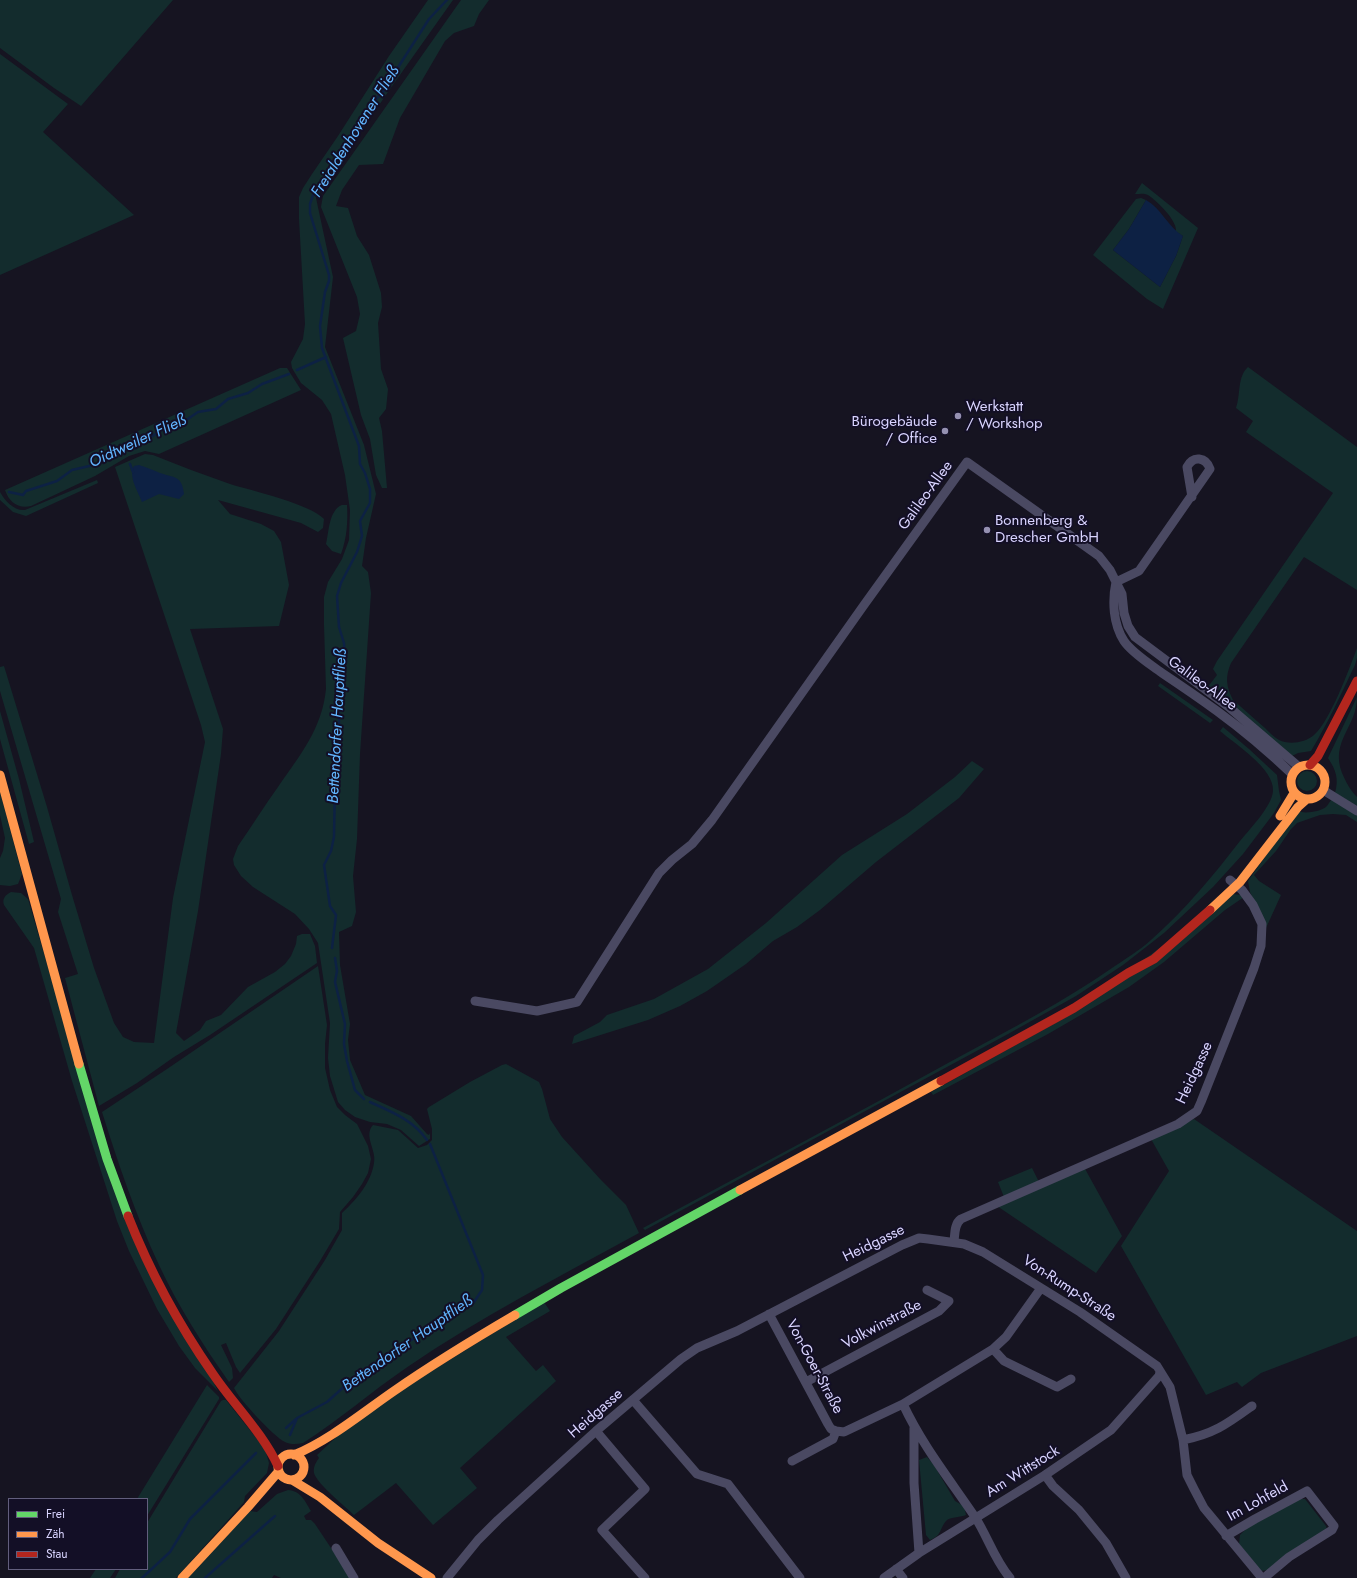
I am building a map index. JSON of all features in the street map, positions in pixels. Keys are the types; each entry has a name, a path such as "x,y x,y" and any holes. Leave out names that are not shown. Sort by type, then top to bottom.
{"street":[{"name":"Galileo-Allee","path":"475,1001 537,1011 577,1002 659,873 692,844 712,820 967,462 1099,556 1110,570 1122,594 1124,613 1128,626 1135,637 1230,708 1298,767"},
{"path":"1116,582 1139,571 1192,497"},
{"name":"Galileo-Allee","path":"1116,582 1114,596 1115,615 1120,631 1127,644 1144,660 1218,712 1292,774"},
{"path":"1310,765 1318,756 1357,681"},
{"path":"1322,773 1325,759 1351,706 1357,689"},
{"path":"182,1578 248,1507 278,1469 282,1458 301,1452 331,1434 402,1384 468,1342 561,1288 1074,1008 1128,973 1234,882 1278,834 1298,807 1307,799 1315,797 1322,790 1325,781 1322,773 1317,767 1310,765 1298,767 1292,774 1291,786 1294,793 1307,799"},
{"path":"0,775 69,1032 93,1113 118,1189 144,1254 171,1307 198,1351 226,1392 259,1433 275,1458 278,1469 283,1477 302,1485 335,1508 363,1532 431,1578"},
{"path":"1322,790 1357,811"},
{"path":"1234,882 1248,860 1290,803 1294,793"},
{"name":"Heidgasse","path":"447,1578 478,1540 498,1520 596,1431 681,1359 697,1348 737,1331 914,1240 919,1238 954,1242 956,1227 958,1221 961,1219 1178,1124 1197,1111 1254,968 1261,946 1262,924 1253,905 1234,882"},
{"name":"Von-Rump-Straße","path":"954,1242 964,1244 983,1252 1080,1312 1150,1360 1160,1369 1160,1372"},
{"path":"792,1461 834,1439 836,1431 844,1432 903,1404 993,1349 1006,1337 1041,1288"},
{"name":"Volkwinstraße","path":"806,1382 939,1311 949,1301 927,1290"},
{"name":"Von-Goer-Straße","path":"769,1314 828,1424 831,1429 836,1431"},
{"path":"993,1349 1004,1361 1057,1387 1071,1379"},
{"name":"Im Lohfeld","path":"1160,1372 1170,1387 1183,1440 1188,1474 1194,1489 1204,1508 1226,1536 1263,1578 1289,1557 1332,1530 1334,1526 1307,1491 1226,1536"},
{"name":"Am Wittstock","path":"884,1578 919,1553 1045,1475 1111,1430 1160,1372"},
{"path":"634,1400 697,1474 728,1484 800,1578"},
{"path":"903,1404 914,1428 976,1518 1000,1566 1010,1578"},
{"path":"1183,1440 1197,1437 1225,1426 1252,1406"},
{"path":"914,1428 914,1483 919,1553"},
{"path":"596,1431 645,1489 602,1530 645,1578"},
{"path":"259,1433 300,1458 307,1474 335,1508"},
{"path":"248,1507 290,1480 307,1474 331,1434"},
{"path":"1045,1475 1053,1486 1079,1510 1106,1543 1126,1578"},
{"path":"336,1548 354,1578"},
{"path":"896,1569 903,1578"}],"green space":[{"path":"0,0 173,0 81,106 0,48"},
{"path":"428,0 453,0 316,198 333,277 325,347 364,445 376,494 366,538 362,566 368,572 371,593 360,754 357,839 353,876 356,912 352,926 339,932 340,965 350,1024 348,1040 350,1060 365,1095 411,1116 427,1134 429,1135 430,1133 430,1139 419,1146 401,1130 387,1124 370,1122 355,1117 345,1110 338,1102 330,1076 328,1058 330,1023 318,943 309,929 295,914 253,887 241,876 234,865 233,859 238,846 309,741 320,717 326,689 324,597 328,582 342,559 349,540 350,510 345,475 331,414 322,400 301,383 292,368 291,362 303,339 305,324 299,197 303,188 389,56"},
{"path":"461,0 489,0 479,14 474,26 454,33 445,41 400,118 383,164 359,165 342,190 336,206 348,208 357,236 369,255 381,293 382,307 378,323 381,369 388,389 386,409 379,418 382,431 387,488 382,488 376,475 370,439 361,415 343,338 356,331 360,314 357,297 321,207 323,196"},
{"path":"0,54 68,104 43,132 134,215 0,275"},
{"path":"1142,183 1198,228 1163,309 1147,299 1093,255 1136,199 1141,198 1146,200 1129,229 1113,250 1160,287 1176,256 1183,236 1176,232 1174,222 1152,198 1146,194 1135,194"},
{"path":"1248,367 1357,447 1357,590 1304,557 1231,663 1227,677 1229,690 1233,700 1277,739 1283,742 1292,743 1302,741 1314,735 1326,719 1333,707 1357,648 1355,665 1329,719 1311,751 1298,753 1292,756 1207,688 1217,675 1213,669 1217,661 1333,493 1246,432 1253,421 1236,408 1242,376"},
{"path":"280,368 287,368 301,390 159,454 145,451 129,456 95,476 31,506 26,507 15,504 9,498 5,490"},
{"path":"145,454 153,455 230,484 294,503 317,513 324,519 323,528 318,532 301,523 218,500 230,514 261,524 274,531 281,542 289,585 279,626 190,629 223,729 221,754 198,911 176,1033 184,1041 200,1030 206,1021 221,1015 248,987 275,972 285,964 291,956 296,944 297,936 302,934 310,934 315,946 317,963 137,1083 99,1106 65,978 78,974 58,912 61,899 0,691 0,667 4,666 94,968 114,1023 123,1037 134,1042 154,1043 173,898 205,742 201,725 115,467"},
{"path":"97,480 98,483 26,516 13,512 0,500 0,492 10,505 17,509 25,510"},
{"path":"342,505 347,505 347,530 341,554 332,551 326,544 334,511"},
{"path":"1160,683 1213,720 1210,723 1158,686"},
{"path":"1357,697 1353,717 1341,743 1339,762 1345,780 1357,797 1357,806 1335,793 1337,783 1336,775 1328,758"},
{"path":"0,711 19,779 34,842 29,844 0,739"},
{"path":"1223,727 1277,775 1281,800 1274,813 1243,854 1213,887 1164,933 1123,965 1076,996 645,1230 643,1228 1037,1015 1132,955 1146,944 1187,905 1209,880 1260,817 1272,797 1272,783 1268,774 1253,758 1220,731"},
{"path":"972,761 984,769 959,798 876,862 820,910 797,927 773,941 746,964 707,991 680,1006 648,1020 572,1044 574,1036 600,1022 607,1015 654,999 708,969 766,923 842,855 907,814 955,777"},
{"path":"1307,771 1314,774 1317,781 1314,788 1307,791 1300,788 1297,781 1300,774"},
{"path":"0,792 22,874 18,884 10,886 0,885 0,858 3,851 5,838 0,815"},
{"path":"1332,799 1357,814 1357,822 1346,815 1333,814 1320,815 1297,823 1276,851 1254,875 1259,881 1281,895 1266,928 1250,892 1248,881 1297,811 1308,812 1320,810 1326,807"},
{"path":"11,892 21,893 28,899 112,1186 218,1391 195,1368 179,1346 157,1309 129,1251 117,1221 72,1081 34,948 4,905 4,897"},
{"path":"1233,894 1244,897 1225,910 1164,962 1129,987 1048,1034 933,1095 931,1092 1066,1017"},
{"path":"318,966 327,1025 325,1068 330,1090 337,1107 357,1124 368,1146 371,1159 368,1173 362,1184 340,1212 339,1229 320,1261 276,1329 240,1373 226,1343 221,1345 232,1368 233,1378 229,1382 191,1325 159,1265 128,1189 102,1112"},
{"path":"506,1064 539,1082 550,1119 562,1137 626,1205 639,1233 521,1298 434,1349 303,1443 292,1444 285,1442 273,1433 257,1417 234,1388 279,1331 325,1260 342,1230 342,1213 362,1191 370,1177 374,1163 374,1153 369,1134 370,1129 373,1125 398,1130 418,1148 427,1145 432,1140 432,1129 427,1109 470,1082"},
{"path":"1194,1119 1357,1231 1357,1336 1261,1373 1242,1387 1237,1382 1206,1395 1121,1246 1169,1171 1151,1139"},
{"path":"1084,1167 1122,1236 1096,1273 997,1206"},
{"path":"1032,1168 1039,1182 1004,1197 998,1182"},
{"path":"544,1302 550,1311 506,1337 536,1371 543,1365 556,1381 460,1468 477,1488 433,1525 396,1483 354,1515 316,1478 314,1467 319,1458 317,1455 345,1429 381,1402"},
{"path":"207,1385 219,1397 219,1399 148,1514 148,1498 138,1498"},
{"path":"226,1400 265,1449 269,1463 267,1473 245,1496 244,1502 176,1578 115,1578 119,1570 148,1570 148,1521 221,1401"},
{"path":"927,1457 934,1465 955,1501 964,1506 966,1515 947,1520 939,1534 930,1540 926,1535 919,1460"},
{"path":"288,1490 296,1492 305,1500 311,1511 304,1516 306,1520 311,1520 315,1524 351,1578 281,1578 274,1575 272,1578 188,1578 250,1511 257,1512 277,1494"},
{"path":"1299,1499 1305,1499 1327,1529 1269,1570 1261,1571 1239,1544 1240,1535 1247,1528"},
{"path":"95,1570 115,1570 110,1578 90,1578"}],"water":[{"path":"1146,200 1151,203 1173,228 1183,236 1176,256 1160,287 1113,250 1129,229"},
{"path":"139,465 176,478 181,483 184,494 179,499 159,494 142,502 134,484 132,475 134,466"}],"waterway":[{"name":"Bettendorfer Hauptfließ","path":"332,948 336,915 330,906 324,865 331,851 334,837 335,784 341,734 339,723 339,693 344,672 345,659 344,643 339,627 337,596 341,583 357,552 362,536 360,521 370,503 370,489 365,473 360,464 359,446 322,348 320,326 329,275 310,213 310,204 313,195 352,138 375,100 386,89 390,77 397,69 429,19 447,0"},
{"name":"Oidtweiler Fließ","path":"297,370 326,357"},
{"name":"Oidtweiler Fließ","path":"9,492 23,495 26,491 57,481 72,470 98,464 113,455 122,452 133,441 151,437 168,426 182,423 198,412 216,409 228,399 248,393 262,384 289,374"},
{"path":"130,464 133,472"},
{"name":"Bettendorfer Hauptfließ","path":"335,958 337,971 335,982 345,1024 344,1044 347,1061 355,1090 364,1099"},
{"name":"Bettendorfer Hauptfließ","path":"370,1102 409,1122 427,1140"},
{"name":"Bettendorfer Hauptfließ","path":"290,1435 297,1418 327,1402 346,1385 408,1342 474,1302 482,1290 483,1275 430,1144"},
{"name":"Bettendorfer Hauptfließ","path":"286,1428 296,1419"},
{"path":"142,1578 170,1552 190,1519 256,1453"},
{"name":"Bettendorfer Hauptfließ","path":"205,1578 275,1516"}],"traffic: fast":[{"path":"79,1064 107,1159 128,1216"},
{"path":"515,1315 561,1288 740,1190"}],"traffic: slow":[{"path":"1305,765 1311,765 1315,766 1322,772 1325,782 1324,789 1318,796 1311,799 1305,799 1301,798 1294,792 1291,785 1291,779 1292,775 1298,768 1305,765"},
{"path":"0,775 79,1064"},
{"path":"1280,816 1294,793"},
{"path":"1210,910 1240,882 1298,807 1307,799"},
{"path":"740,1190 941,1081"},
{"path":"294,1455 320,1442 346,1426 424,1371 515,1315"},
{"path":"291,1454 300,1458 304,1467 300,1476 291,1480 282,1476 278,1467 282,1458 291,1454"},
{"path":"182,1578 248,1507 279,1471"},
{"path":"292,1480 320,1497 378,1543 431,1578"}],"traffic: jam":[{"path":"1310,765 1318,756 1357,681"},
{"path":"941,1081 1074,1008 1128,973 1154,959 1210,910"},
{"path":"128,1216 156,1278 188,1337 221,1385 264,1442 278,1466"}],"place":[{"name":"Werkstatt / Workshop","path":"958,416"},
{"name":"Bürogebäude / Office","path":"945,431"},
{"name":"Bonnenberg & Drescher GmbH","path":"987,530"}],"water label":[{"name":"Freialdenhovener Fließ","path":"356,132"}]}
